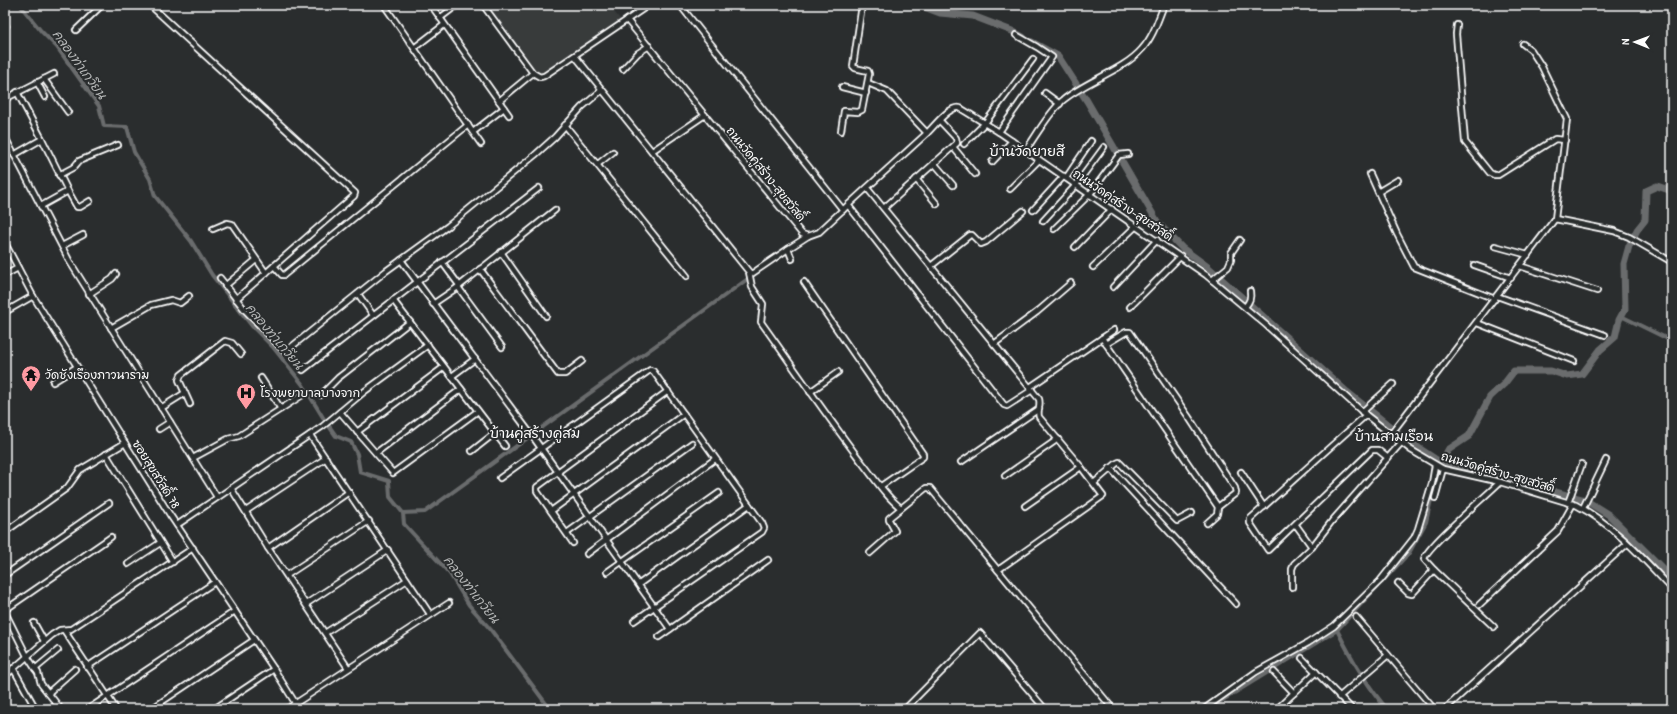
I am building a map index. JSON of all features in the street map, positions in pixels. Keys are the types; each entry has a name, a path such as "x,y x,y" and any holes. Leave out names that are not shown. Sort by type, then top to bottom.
{"street":[{"path":"76,30 102,5"},
{"path":"150,5 355,193 354,196 236,299"},
{"path":"384,5 481,144"},
{"path":"431,5 509,115"},
{"path":"440,18 457,5"},
{"path":"483,5 537,77 544,76 649,5"},
{"path":"680,5 843,210"},
{"path":"840,130 844,111 861,111 868,84 868,71 855,68 853,66 862,5"},
{"path":"1026,150 1060,104 1076,91 1134,57 1153,32 1164,5"},
{"name":"ถนนวัดคู่สร้าง-สุขสวัสดิ์","path":"627,20 802,234 808,236 819,232 927,133 952,108 958,107 1026,150 1181,256 1247,304 1366,410 1394,431 1401,443 1443,469 1500,482 1583,508 1596,516 1627,544 1672,589"},
{"path":"414,48 444,25"},
{"path":"1457,25 1456,34 1465,142 1490,173 1498,175 1555,139 1565,140"},
{"path":"999,132 1052,57 1016,35"},
{"path":"1394,431 1555,219 1568,124 1566,114 1542,67 1525,45"},
{"path":"623,69 638,53 649,46"},
{"path":"575,56 750,275 751,285 763,304 761,322 810,392 880,486 901,508"},
{"path":"964,144 985,123 1033,59"},
{"path":"499,101 533,73"},
{"path":"5,99 54,74"},
{"path":"44,78 68,112"},
{"path":"37,82 44,97"},
{"path":"868,84 887,90 927,133"},
{"path":"842,87 866,92"},
{"path":"220,278 236,299 283,352 285,352 401,260 448,226 497,186 555,137 582,107 602,90"},
{"path":"17,92 77,207 80,207 90,201"},
{"path":"1045,93 1060,104"},
{"path":"473,132 504,108"},
{"path":"652,152 705,115"},
{"path":"884,208 957,143 958,140 940,120"},
{"path":"274,266 282,275 284,275 468,125"},
{"path":"565,125 687,276"},
{"path":"5,137 62,246 90,294 218,497"},
{"path":"14,155 42,139"},
{"path":"992,162 1012,141"},
{"path":"1033,210 1065,177 1091,141"},
{"path":"60,174 74,167 79,161 118,145"},
{"path":"953,147 975,174"},
{"path":"1043,221 1076,185 1104,147"},
{"path":"598,164 613,152"},
{"path":"1054,229 1090,194 1118,155 1128,154"},
{"path":"1010,189 1039,160"},
{"path":"934,163 953,185"},
{"path":"1370,174 1397,234 1414,267 1605,335"},
{"path":"916,179 937,204"},
{"path":"1378,192 1398,180"},
{"path":"303,370 539,188"},
{"path":"867,188 1031,389 1040,402 1039,417 1103,496 998,570"},
{"path":"41,206 68,191"},
{"path":"848,206 1004,405 1007,406 1114,330"},
{"path":"1075,247 1112,209"},
{"path":"433,304 556,210"},
{"path":"931,266 970,235 972,235 981,244 986,242 1023,211"},
{"path":"1555,219 1614,231 1637,241 1672,262"},
{"path":"213,229 227,223 232,224 266,273"},
{"path":"1093,268 1136,226"},
{"path":"62,246 83,235"},
{"path":"750,275 808,236"},
{"path":"1113,287 1157,240"},
{"path":"1213,279 1228,267 1231,260 1231,253 1240,240"},
{"name":"ซอยสุขสวัสดิ์ 78","path":"5,243 33,296 125,444 299,709"},
{"path":"1495,246 1528,255"},
{"path":"788,249 792,259"},
{"path":"501,252 546,316"},
{"path":"1130,307 1181,256"},
{"path":"225,286 256,260"},
{"path":"401,260 558,471 670,628"},
{"path":"442,262 502,347"},
{"path":"1474,265 1511,278"},
{"path":"1520,266 1597,291"},
{"path":"5,275 18,268"},
{"path":"480,269 558,374 564,374 582,361"},
{"path":"90,294 112,279 116,274"},
{"path":"804,282 923,454 923,457 880,486"},
{"path":"994,344 1037,312 1071,282"},
{"path":"1247,304 1251,296 1250,291"},
{"path":"358,294 373,315"},
{"path":"5,312 33,296"},
{"path":"111,328 151,305 171,300 180,303 189,296"},
{"path":"394,300 505,446"},
{"path":"321,395 338,378 410,322"},
{"path":"1477,323 1574,360"},
{"path":"1106,344 1126,332 1130,332 1188,416 1235,488 1236,493 1218,507"},
{"path":"1102,338 1218,507 1217,514 1208,523"},
{"path":"190,404 179,380 181,375 225,341 232,343 241,354"},
{"path":"177,525 323,426 365,391 428,345"},
{"path":"452,376 475,359"},
{"path":"53,382 78,367"},
{"path":"357,432 444,367"},
{"path":"500,478 650,370 654,371 764,528 762,532 634,621"},
{"path":"810,392 838,372"},
{"path":"261,378 281,409"},
{"path":"1388,458 1378,450 1372,450 1268,550 1249,521 1393,384"},
{"path":"376,454 461,389"},
{"path":"574,543 536,489 537,486 668,391"},
{"path":"161,408 185,393"},
{"path":"193,458 216,445 239,436 301,396"},
{"path":"961,462 1039,409"},
{"path":"340,412 394,473 478,411"},
{"path":"551,511 684,414"},
{"path":"158,429 170,422"},
{"path":"472,451 495,433"},
{"path":"310,435 430,614"},
{"path":"1005,476 1058,439"},
{"path":"567,533 692,443"},
{"path":"1292,587 1292,567 1312,547 1332,521 1401,443"},
{"path":"5,532 67,488 80,470 125,444"},
{"path":"106,454 173,562"},
{"path":"246,512 326,458"},
{"path":"587,554 715,459"},
{"path":"1583,508 1606,460"},
{"path":"1094,483 1119,462 1177,521 1192,513"},
{"path":"1479,605 1558,531 1571,503 1571,495 1582,464"},
{"path":"1204,709 1256,672 1308,643 1337,624 1380,581 1414,538 1425,509 1436,466"},
{"path":"1025,506 1081,467"},
{"path":"1110,468 1135,493 1185,551 1236,604"},
{"path":"1435,498 1443,469"},
{"path":"1241,472 1264,506"},
{"path":"1494,626 1424,559 1430,550 1458,520 1500,482"},
{"path":"231,488 268,548 348,668"},
{"path":"870,553 894,532 895,529 889,519 926,488 930,488 1113,709"},
{"path":"268,548 349,492"},
{"path":"607,572 720,493"},
{"path":"5,575 109,503"},
{"path":"639,584 749,505"},
{"path":"287,575 369,521"},
{"path":"1296,524 1312,547"},
{"path":"60,708 41,684 36,669 27,656 6,614 110,538"},
{"path":"128,564 160,543"},
{"path":"1445,709 1627,544"},
{"path":"5,675 57,631 71,629 193,548"},
{"path":"306,604 388,550"},
{"path":"659,637 768,560"},
{"path":"1398,583 1408,593 1412,594 1434,570"},
{"path":"326,633 407,580"},
{"path":"87,667 215,582"},
{"path":"287,709 449,603"},
{"path":"88,709 235,611"},
{"path":"1356,617 1434,709"},
{"path":"34,623 44,641"},
{"path":"64,630 116,709"},
{"path":"905,709 980,633 1045,709"},
{"path":"151,709 254,640"},
{"path":"36,669 58,650"},
{"path":"1339,697 1388,655"},
{"path":"1302,658 1352,709"},
{"path":"13,668 36,709"},
{"path":"48,693 75,669"},
{"path":"214,709 274,669"},
{"path":"1274,672 1294,693"},
{"path":"1277,709 1316,672"}],"shaded area":[{"path":"486,5 608,5 622,21 543,76 536,73"}],"waterway":[{"name":"คลองท่าเกวียน","path":"20,5 41,31 57,47 99,106 104,126 127,127 134,152 150,179 155,196 191,241 212,275 252,326 273,347 303,385 336,436 351,442 357,454 360,472 389,481 390,497 403,513 404,524 450,574 469,605 491,630 550,709"},
{"path":"919,5 940,13 973,16 1012,31 1023,37"},
{"path":"1032,42 1058,56 1087,101 1158,223 1182,248 1208,267 1347,392 1408,441 1438,461 1585,500 1609,515 1672,578"},
{"path":"1442,462 1448,450 1469,436 1490,397 1504,384 1514,371 1551,371 1567,376 1582,374 1600,350 1615,337 1619,320 1625,309 1624,264 1629,246 1637,230 1645,220 1646,191 1657,186 1672,191"},
{"path":"403,513 425,512 749,278"},
{"path":"1621,316 1672,341"},
{"path":"1382,582 1409,553 1426,522 1435,481 1442,462"},
{"path":"1208,709 1337,630 1377,587"},
{"path":"1337,630 1359,671 1387,709"}],"place":[{"name":"วัดชังเรืองภาวนาราม","path":"31,392"},
{"name":"โรงพยาบาลบางจาก","path":"246,410"}],"district":[{"name":"บ้านวัดยายสี","path":"1027,151"},
{"name":"บ้านคู่สร้างคู่สม","path":"535,433"},
{"name":"บ้านสามเรือน","path":"1394,436"}]}
